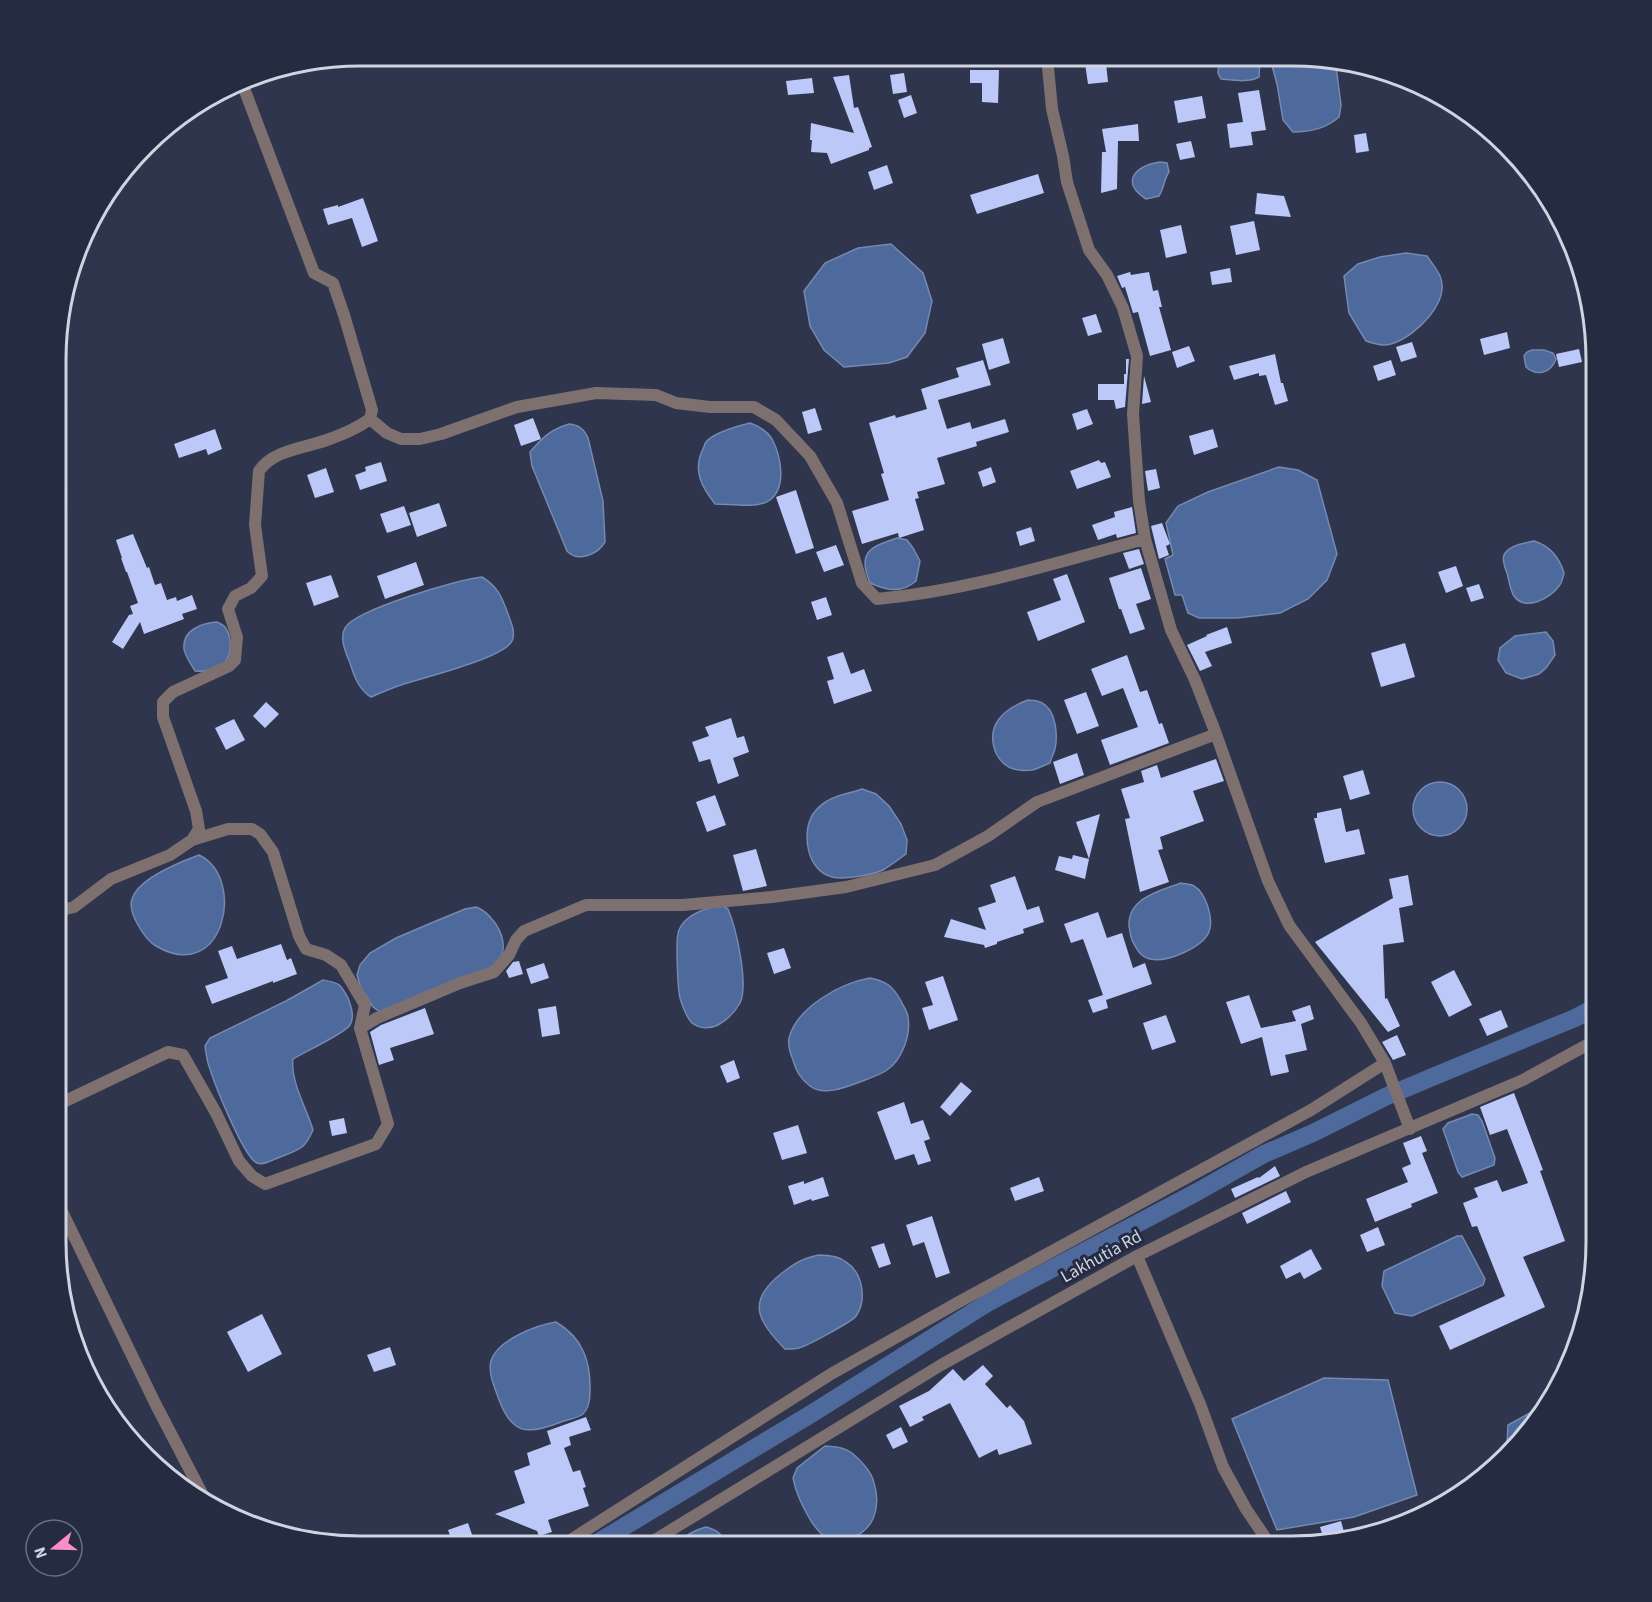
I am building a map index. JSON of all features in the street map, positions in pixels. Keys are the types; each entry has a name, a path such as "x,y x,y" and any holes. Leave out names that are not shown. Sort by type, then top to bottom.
{"street":[{"path":"1048,66 1052,109 1067,182 1089,250 1107,275 1122,308 1137,356 1133,414 1139,501 1145,539 1172,630 1216,734 1268,881 1289,925 1361,1023 1385,1064 1410,1129"},
{"path":"192,840 199,830 196,811 163,717 163,702 173,692 228,666 235,660 237,637 228,609 235,596 251,588 262,576 255,525 259,471 263,465 279,455 357,428 370,419 372,410 333,283 315,273 244,89"},
{"path":"370,419 387,433 401,439 420,439 441,434 517,407 596,393 656,395 676,403 710,407 754,407 776,420 810,456 837,503 862,583 877,599 909,596 969,585 1145,539"},
{"path":"360,1028 377,1018 460,983 494,972 524,932 586,905 683,905 772,897 846,886 935,865 988,836 1037,802 1216,734"},
{"path":"66,908 74,906 111,879 170,855 192,840 228,829 252,829 260,834 273,852 299,936 306,949 326,954 340,964 365,1005 360,1028 388,1124 376,1144 265,1184 252,1176 240,1161 183,1054 168,1053 66,1101"},
{"name":"Lakhutia Rd","path":"661,1536 941,1365 1137,1256 1306,1172 1523,1080 1586,1045"},
{"path":"577,1536 831,1374 1311,1110 1385,1064"},
{"path":"66,1220 199,1487"},
{"path":"1137,1256 1200,1404 1223,1467 1246,1509 1264,1536"}],"water":[{"path":"1218,66 1260,66 1259,77 1245,81 1221,79"},
{"path":"1272,66 1336,70 1341,105 1339,117 1318,129 1293,132 1283,120"},
{"path":"1160,162 1167,163 1169,172 1159,196 1146,199 1138,193 1132,181 1138,171"},
{"path":"891,244 923,273 932,301 925,333 907,357 889,363 844,367 824,350 810,326 804,291 825,263 858,248"},
{"path":"1406,253 1427,256 1439,273 1442,286 1436,307 1421,325 1403,339 1387,345 1366,341 1349,313 1344,276 1358,264 1380,257"},
{"path":"1532,350 1553,353 1556,359 1551,368 1539,373 1526,367 1524,356"},
{"path":"750,423 760,427 772,439 780,462 779,487 765,503 715,504 706,492 699,473 699,459 705,444 720,432"},
{"path":"569,424 581,428 588,438 603,501 605,542 598,550 582,557 572,555 567,551 532,466 530,452 547,435"},
{"path":"1279,467 1298,470 1317,480 1337,554 1327,580 1308,599 1280,613 1237,618 1199,618 1188,613 1182,595 1175,595 1165,559 1173,555 1166,523 1178,506 1208,492"},
{"path":"897,538 907,540 920,561 916,581 899,589 870,583 865,564 868,552 880,544"},
{"path":"1534,541 1553,552 1564,573 1560,585 1550,595 1538,602 1525,603 1519,601 1513,594 1503,557 1513,547"},
{"path":"482,577 499,593 512,624 513,638 506,647 479,661 397,686 371,697 363,691 355,678 345,650 343,632 345,628 367,613 387,604 453,583"},
{"path":"217,622 225,627 229,636 229,656 223,664 217,667 206,671 195,671 184,649 186,637 199,626"},
{"path":"1546,632 1553,641 1555,655 1546,668 1539,674 1522,679 1506,673 1498,660 1500,648 1515,636"},
{"path":"1028,700 1047,706 1055,723 1056,743 1050,763 1034,769 1021,770 1011,768 1002,762 996,753 993,735 998,720 1004,714"},
{"path":"1440,782 1450,784 1459,790 1465,799 1467,809 1465,819 1459,828 1450,834 1440,836 1430,834 1421,828 1415,819 1413,809 1415,799 1421,790 1430,784"},
{"path":"862,789 876,794 889,806 901,824 907,840 906,854 878,872 851,877 832,877 817,867 812,859 807,841 809,822 814,812 827,801"},
{"path":"199,855 214,867 222,885 224,904 221,924 212,941 198,952 179,955 156,946 148,939 135,919 131,902 136,892 151,878"},
{"path":"1181,883 1194,886 1202,894 1210,914 1209,932 1199,944 1183,953 1165,959 1147,958 1139,952 1131,936 1130,916 1139,902 1146,897"},
{"path":"721,905 728,909 735,929 742,970 742,994 740,1003 725,1021 708,1028 695,1025 690,1021 680,998 677,942 679,930 686,920 703,910"},
{"path":"476,907 490,916 500,931 503,948 497,963 485,971 380,1012 373,1007 361,988 357,975 360,965 370,953 396,938 465,909"},
{"path":"870,978 892,988 907,1013 909,1024 907,1039 901,1054 892,1066 876,1076 840,1089 827,1091 815,1089 801,1077 794,1064 789,1038 794,1027 801,1016 822,998 846,985"},
{"path":"323,980 336,983 343,989 350,1004 352,1019 346,1029 293,1059 296,1086 313,1130 305,1144 298,1149 267,1163 257,1163 251,1158 231,1120 209,1066 205,1046 210,1038"},
{"path":"1472,1114 1478,1115 1482,1121 1495,1158 1494,1165 1462,1177 1458,1172 1443,1129 1448,1123"},
{"path":"1457,1236 1462,1236 1485,1279 1483,1285 1412,1316 1395,1313 1382,1286 1384,1271"},
{"path":"819,1255 840,1258 852,1267 862,1287 859,1310 853,1319 839,1328 799,1348 785,1349 762,1320 760,1302 763,1293 791,1266"},
{"path":"556,1322 573,1335 584,1352 590,1381 588,1407 583,1414 575,1418 538,1429 521,1429 514,1425 503,1409 492,1379 491,1361 501,1346 509,1340 539,1326"},
{"path":"1324,1378 1388,1380 1417,1495 1354,1517 1277,1530 1232,1419"},
{"path":"1531,1412 1507,1442 1508,1425"},
{"path":"825,1446 843,1448 852,1453 873,1479 877,1501 870,1524 855,1536 824,1536 811,1521 798,1495 793,1478 797,1468"},
{"path":"706,1527 721,1536 686,1536"}],"building":[{"path":"1085,66 1106,66 1108,82 1088,84"},
{"path":"970,70 999,70 998,103 982,102 982,83 970,83"},
{"path":"904,73 907,92 893,94 890,75"},
{"path":"849,75 854,108 858,107 872,147 831,164 827,153 811,152 811,123 854,133 833,77"},
{"path":"812,78 814,93 788,95 786,81"},
{"path":"1259,90 1266,130 1251,132 1253,145 1230,148 1227,124 1243,122 1238,93"},
{"path":"911,95 917,113 904,118 898,100"},
{"path":"1202,96 1206,118 1178,123 1174,101"},
{"path":"1138,124 1139,141 1118,141 1117,189 1101,193 1102,152 1106,152 1102,129"},
{"path":"1366,133 1369,151 1356,153 1354,135"},
{"path":"1191,141 1195,157 1180,160 1176,144"},
{"path":"887,165 893,183 874,190 868,172"},
{"path":"1038,174 1044,193 977,214 970,195"},
{"path":"1257,193 1284,196 1291,217 1255,214"},
{"path":"363,198 378,241 362,247 352,218 328,225 323,209 338,205 338,207"},
{"path":"1254,221 1260,250 1236,255 1230,226"},
{"path":"1181,225 1187,253 1166,258 1160,230"},
{"path":"1230,268 1232,282 1212,285 1210,272"},
{"path":"1130,272 1131,275 1149,272 1153,291 1158,290 1162,307 1159,307 1171,350 1150,356 1138,312 1133,313 1125,287 1122,288 1117,276"},
{"path":"1096,314 1102,332 1088,336 1082,318"},
{"path":"1507,332 1510,348 1484,355 1480,339"},
{"path":"1003,338 1010,363 989,370 982,344"},
{"path":"1412,342 1417,357 1401,362 1396,347"},
{"path":"1189,346 1195,361 1177,368 1172,352"},
{"path":"1579,349 1582,362 1559,367 1556,354"},
{"path":"1275,354 1281,383 1283,383 1288,401 1275,405 1266,375 1259,376 1259,373 1234,380 1229,366"},
{"path":"1126,359 1129,359 1125,407 1116,409 1114,400 1098,400 1098,384 1124,384"},
{"path":"983,360 991,385 938,400 947,429 970,422 972,429 1005,419 1009,432 976,442 977,446 937,458 945,484 917,492 919,498 915,499 924,530 899,538 898,533 862,544 852,511 889,500 881,474 884,473 869,423 927,409 921,389 959,377 956,368"},
{"path":"1391,360 1396,375 1378,381 1373,366"},
{"path":"1144,376 1151,402 1142,404"},
{"path":"815,408 822,430 808,434 802,412"},
{"path":"1087,409 1093,424 1077,430 1072,414"},
{"path":"533,418 541,439 521,446 514,425"},
{"path":"215,429 222,449 208,455 206,449 179,458 174,444"},
{"path":"1213,429 1218,447 1194,455 1189,436"},
{"path":"1099,460 1101,463 1105,462 1111,477 1077,489 1070,471"},
{"path":"381,462 387,481 360,490 355,475 366,471 365,467"},
{"path":"991,467 996,482 983,487 978,472"},
{"path":"326,468 334,492 315,498 307,475"},
{"path":"1156,469 1160,488 1148,491 1145,471"},
{"path":"796,490 814,548 796,554 776,497"},
{"path":"439,503 447,526 417,537 409,513"},
{"path":"404,506 411,525 387,533 380,514"},
{"path":"1132,507 1136,533 1117,538 1116,534 1098,540 1092,525 1115,517 1114,512"},
{"path":"1162,523 1170,544 1166,546 1169,555 1159,559 1151,526"},
{"path":"1031,527 1035,541 1020,546 1016,532"},
{"path":"133,534 155,585 161,583 167,600 176,597 177,601 192,595 197,609 182,614 184,619 144,634 140,622 123,649 112,642 129,615 133,614 130,606 138,603 116,540"},
{"path":"836,545 844,565 824,572 816,552"},
{"path":"1139,549 1144,564 1129,569 1123,553"},
{"path":"416,562 424,585 385,599 377,576"},
{"path":"1456,566 1463,586 1446,593 1438,572"},
{"path":"1141,568 1151,599 1136,604 1145,629 1130,634 1109,578"},
{"path":"1067,574 1085,622 1038,641 1027,612 1061,600 1053,579"},
{"path":"331,575 339,597 314,606 306,583"},
{"path":"1479,584 1484,598 1471,602 1466,588"},
{"path":"826,597 832,615 817,620 811,602"},
{"path":"1227,627 1232,643 1205,652 1212,666 1200,671 1187,645"},
{"path":"1405,643 1415,677 1381,687 1371,653"},
{"path":"843,652 851,674 864,669 872,691 834,704 827,681 834,679 827,657"},
{"path":"1127,655 1140,692 1147,690 1159,724 1162,723 1169,743 1110,765 1101,740 1138,727 1123,688 1102,696 1091,669"},
{"path":"1086,692 1099,726 1077,734 1064,700"},
{"path":"266,702 279,714 265,728 253,716"},
{"path":"731,718 737,738 744,736 749,752 733,758 739,776 718,784 710,759 699,762 692,742 709,736 705,727"},
{"path":"234,719 245,740 226,750 215,728"},
{"path":"1077,753 1084,775 1060,784 1053,762"},
{"path":"1216,759 1224,781 1193,791 1204,821 1160,837 1163,849 1158,850 1169,882 1140,892 1125,819 1130,818 1121,789 1144,782 1141,771 1157,765 1161,778"},
{"path":"1363,770 1370,794 1350,800 1343,776"},
{"path":"715,795 726,825 707,832 696,802"},
{"path":"1341,808 1346,832 1359,829 1365,854 1325,863 1314,818 1317,818 1317,813"},
{"path":"1100,814 1089,859 1076,822"},
{"path":"756,849 767,886 743,891 733,855"},
{"path":"1073,855 1089,859 1085,879 1055,870 1059,856 1072,859"},
{"path":"1408,875 1413,905 1399,908 1404,942 1383,945 1385,999 1387,998 1400,1026 1388,1032 1315,942 1393,898 1389,879"},
{"path":"1015,876 1027,910 1039,906 1044,922 1023,929 1024,933 985,948 984,945 944,937 951,919 986,930 978,908 996,902 990,885"},
{"path":"1098,912 1107,938 1122,933 1133,968 1145,963 1152,984 1106,1000 1108,1008 1093,1013 1088,1000 1103,995 1083,939 1071,943 1064,924"},
{"path":"281,944 287,960 291,958 297,974 212,1004 205,986 228,978 218,951 232,946 237,959"},
{"path":"784,948 791,968 774,974 767,953"},
{"path":"519,961 523,974 509,978 506,971 513,962"},
{"path":"544,963 549,978 531,984 526,969"},
{"path":"1454,970 1472,1005 1449,1017 1431,982"},
{"path":"943,976 958,1020 929,1030 922,1008 933,1005 925,982"},
{"path":"1249,995 1261,1028 1296,1021 1292,1011 1310,1005 1314,1019 1301,1024 1307,1050 1285,1055 1289,1072 1271,1076 1262,1037 1241,1044 1226,1002"},
{"path":"556,1006 560,1034 542,1037 538,1009"},
{"path":"425,1008 434,1034 390,1048 394,1060 379,1065 370,1032 381,1025"},
{"path":"1501,1010 1508,1027 1487,1036 1479,1019"},
{"path":"1166,1015 1176,1042 1152,1050 1143,1023"},
{"path":"1397,1035 1406,1055 1393,1060 1382,1042"},
{"path":"734,1060 740,1078 727,1083 720,1066"},
{"path":"961,1082 972,1091 950,1116 940,1107"},
{"path":"1514,1093 1543,1170 1540,1171 1565,1241 1523,1257 1545,1307 1450,1350 1439,1326 1505,1296 1477,1226 1472,1227 1463,1203 1478,1197 1474,1188 1497,1180 1502,1192 1528,1183 1507,1129 1490,1135 1480,1107"},
{"path":"904,1102 911,1124 923,1120 930,1139 924,1141 931,1161 918,1165 914,1154 895,1160 877,1112"},
{"path":"344,1118 347,1133 332,1136 329,1121"},
{"path":"798,1125 807,1153 782,1160 773,1133"},
{"path":"1421,1136 1427,1151 1422,1153 1438,1193 1411,1204 1412,1207 1375,1222 1366,1199 1408,1182 1402,1168 1411,1164 1403,1143"},
{"path":"1275,1166 1280,1176 1235,1198 1231,1189 1259,1178"},
{"path":"823,1177 829,1196 794,1205 788,1186 804,1181 804,1184"},
{"path":"1039,1177 1044,1191 1015,1201 1010,1188"},
{"path":"1286,1191 1291,1202 1247,1224 1242,1213"},
{"path":"932,1216 950,1273 936,1278 924,1242 913,1246 906,1225"},
{"path":"1378,1227 1385,1245 1367,1252 1360,1235"},
{"path":"884,1243 891,1264 879,1268 871,1247"},
{"path":"1311,1249 1322,1269 1304,1279 1300,1272 1286,1279 1280,1266"},
{"path":"262,1314 282,1354 248,1372 227,1332"},
{"path":"390,1347 396,1365 374,1372 367,1355"},
{"path":"983,1365 993,1376 985,1384 1007,1408 1010,1405 1024,1421 1032,1444 999,1455 997,1449 979,1458 950,1403 922,1417 924,1420 910,1427 899,1406 929,1391 953,1369 964,1381"},
{"path":"586,1417 591,1430 569,1437 571,1445 564,1448 573,1472 580,1470 589,1506 548,1520 552,1532 539,1536 537,1531 495,1514 525,1503 514,1471 530,1465 527,1453 551,1444 547,1431"},
{"path":"901,1427 908,1442 893,1449 886,1435"},
{"path":"1341,1521 1344,1531 1322,1534 1320,1527"},
{"path":"468,1523 473,1536 450,1536 448,1530"}],"waterway":[{"path":"609,1536 811,1414 989,1302 1264,1154 1313,1133 1385,1097 1586,1012"}]}
